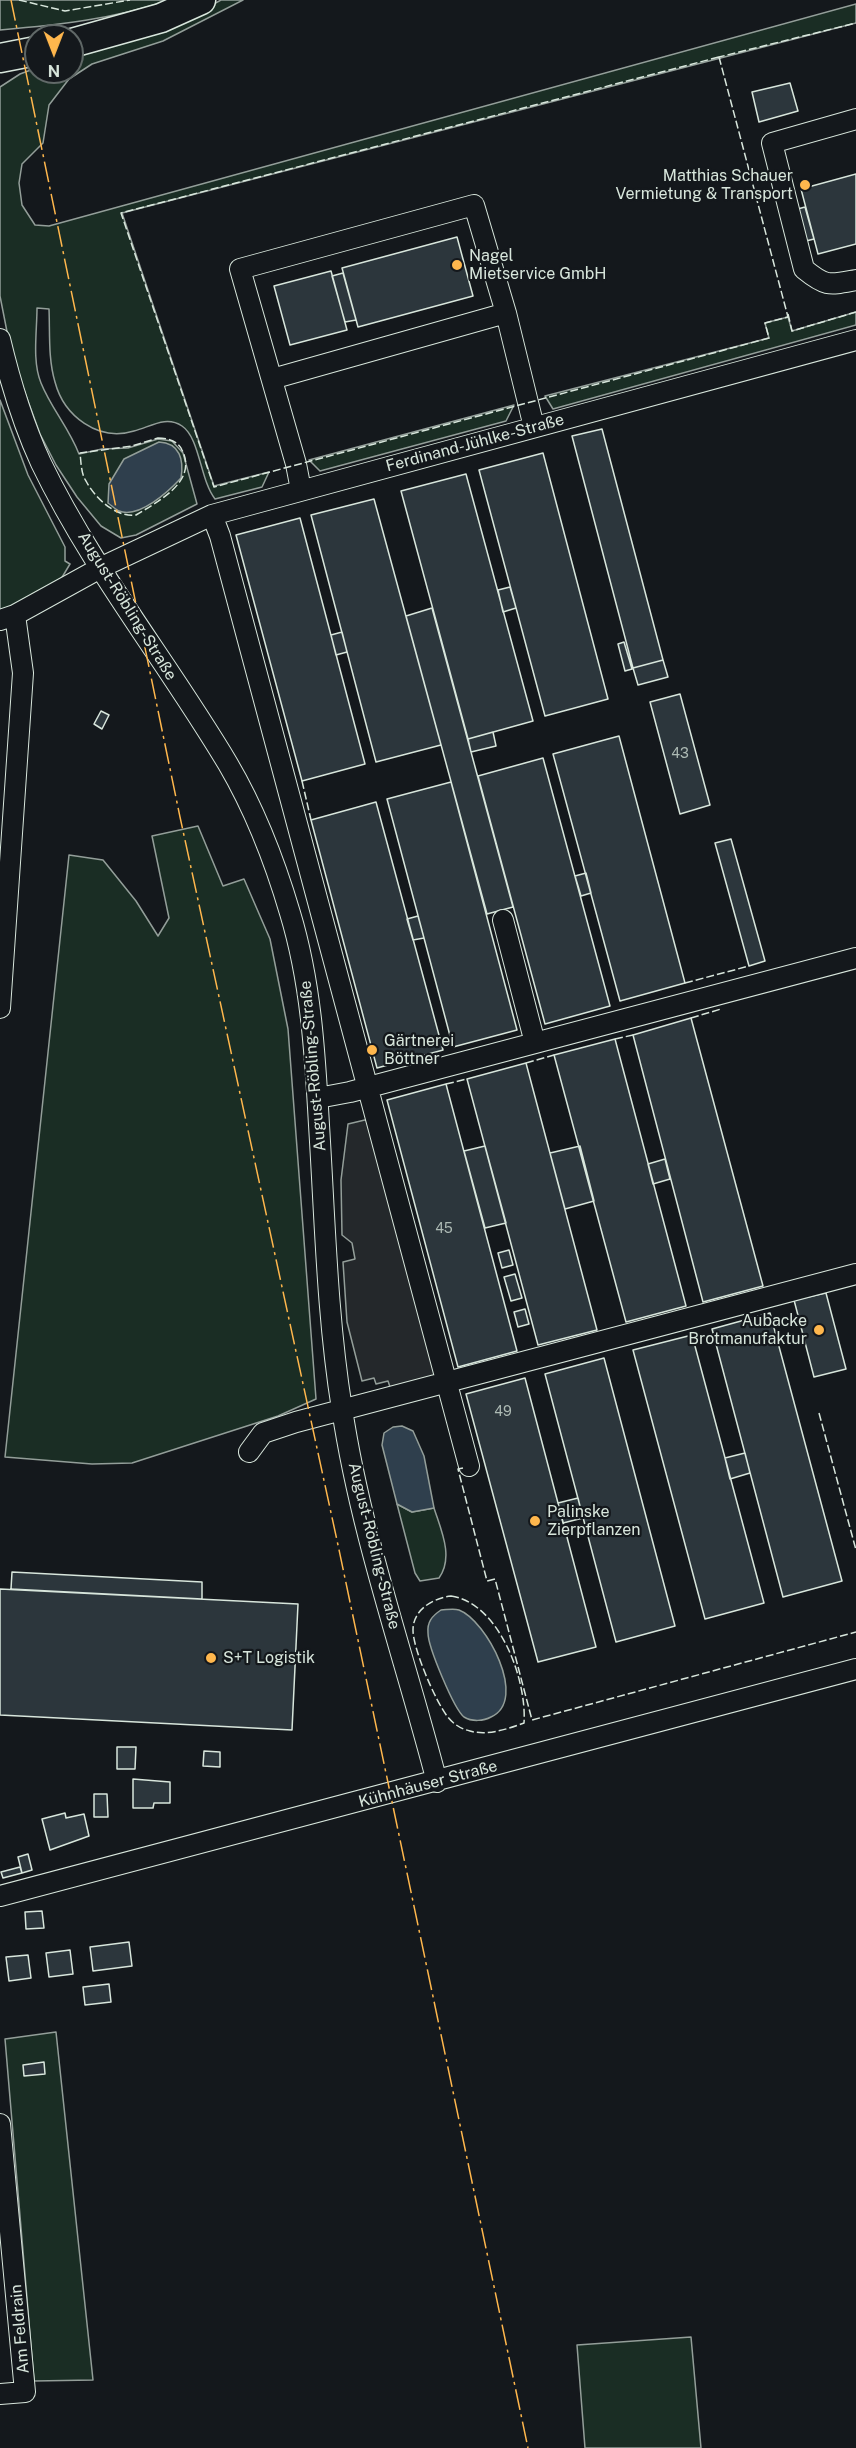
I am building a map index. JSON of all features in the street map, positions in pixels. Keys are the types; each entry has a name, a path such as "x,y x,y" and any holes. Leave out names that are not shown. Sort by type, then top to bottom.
{"highway":[{"path":"84,40 161,18 201,0"},
{"path":"0,76 19,54"}],"street":[{"path":"856,119 772,143 804,269 820,283 836,284 856,279"},
{"path":"301,490 240,269 474,205 506,313 534,427"},
{"path":"272,379 506,313"},
{"name":"August-Röbling-Straße","path":"0,339 23,419 41,463 102,567 229,765 272,859 290,913 305,971 312,1020 329,1279 342,1411 388,1606 437,1782"},
{"name":"Ferdinand-Jühlke-Straße","path":"8,618 102,567 212,515 856,340"},
{"path":"212,515 220,536 470,1466"},
{"path":"0,1008 23,673 8,618"},
{"path":"503,920 535,1043"},
{"path":"318,1098 367,1088 856,958"},
{"path":"249,1452 263,1433 856,1274"},
{"name":"Kühnhäuser Straße","path":"0,1896 437,1782 856,1669"},
{"name":"Am Feldrain","path":"0,2124 26,2392 0,2394"}],"green space":[{"path":"0,0 169,0 107,17 55,24 24,24 24,27 0,30"},
{"path":"221,0 243,0 163,41 92,64 84,69 84,53 167,26"},
{"path":"856,4 856,23 122,213 214,486 269,472 262,487 215,499 206,481 193,440 182,426 164,422 134,431 108,433 84,423 66,406 55,382 51,364 49,309 37,308 38,374 45,392 79,454 102,449 128,448 158,439 172,441 183,453 197,504 136,535 121,538 101,526 77,497 56,465 40,434 12,357 0,296 0,87 24,72 24,84 65,84 49,105 43,143 22,164 19,183 22,205 35,225 49,226"},
{"path":"856,312 856,325 553,409 545,396 769,338 765,323 788,317 792,331"},
{"path":"0,400 28,475 65,547 65,561 70,564 61,579 0,614"},
{"path":"514,405 506,421 320,471 309,460"},
{"path":"198,826 223,886 244,879 270,939 288,1029 316,1399 278,1416 132,1463 92,1464 5,1457 69,855 103,860 136,901 158,936 169,918 152,836"},
{"path":"397,1504 412,1512 434,1508 443,1534 446,1552 446,1561 439,1578 420,1581 415,1573"},
{"path":"56,2032 93,2380 34,2381 5,2039"},
{"path":"691,2337 701,2448 585,2448 577,2345"}],"shaded area":[{"path":"369,1119 437,1372 429,1380 391,1390 388,1381 376,1384 374,1378 362,1381 347,1322 343,1262 355,1259 352,1243 342,1235 341,1180 348,1124"}],"water":[{"path":"159,442 176,449 181,459 181,478 144,508 127,512 118,510 108,503 109,484 124,459"},
{"path":"402,1426 413,1431 424,1456 434,1508 412,1512 397,1504 382,1445 384,1433 393,1427"},
{"path":"457,1609 470,1617 491,1644 499,1661 505,1678 506,1695 502,1708 491,1717 474,1720 464,1717 442,1677 432,1651 428,1629 431,1620 441,1610"}],"building":[{"path":"790,83 798,111 759,122 752,92"},
{"path":"856,174 856,244 818,254 801,189"},
{"path":"805,207 814,239 802,242 794,210"},
{"path":"457,237 473,296 358,327 342,268"},
{"path":"331,271 347,330 290,345 274,286"},
{"path":"343,273 356,320 345,322 332,276"},
{"path":"602,429 663,660 633,668 572,436"},
{"path":"543,453 608,699 545,716 479,470"},
{"path":"466,474 533,721 468,739 401,491"},
{"path":"374,499 441,745 376,762 311,515"},
{"path":"300,518 365,764 302,781 236,535"},
{"path":"510,587 516,608 503,612 498,590"},
{"path":"432,608 513,907 487,914 406,616"},
{"path":"342,632 347,652 336,655 331,635"},
{"path":"624,642 632,669 625,671 618,644"},
{"path":"663,660 668,677 638,685 633,668"},
{"path":"680,694 710,805 680,814 650,702"},
{"path":"101,711 109,715 102,729 94,724"},
{"path":"493,732 496,746 471,752 468,739"},
{"path":"619,736 685,983 620,1001 553,754"},
{"path":"543,758 610,1006 545,1024 478,776"},
{"path":"451,782 517,1030 453,1047 387,799"},
{"path":"376,802 443,1050 377,1068 311,820"},
{"path":"731,839 765,961 749,966 715,843"},
{"path":"586,873 591,893 581,896 575,876"},
{"path":"418,916 424,938 413,940 407,919"},
{"path":"691,1018 763,1286 703,1302 633,1035"},
{"path":"615,1039 686,1306 626,1322 554,1055"},
{"path":"526,1063 597,1330 538,1345 467,1079"},
{"path":"446,1084 517,1351 458,1367 387,1100"},
{"path":"485,1146 506,1223 485,1228 464,1151"},
{"path":"580,1146 594,1201 565,1209 550,1153"},
{"path":"665,1159 670,1179 653,1184 648,1164"},
{"path":"509,1250 513,1265 502,1268 498,1253"},
{"path":"515,1274 522,1298 511,1301 504,1277"},
{"path":"826,1293 846,1369 814,1377 794,1300"},
{"path":"525,1309 529,1324 518,1327 514,1312"},
{"path":"770,1313 842,1581 783,1597 712,1329"},
{"path":"692,1335 764,1603 705,1619 633,1350"},
{"path":"604,1358 675,1626 616,1642 545,1374"},
{"path":"525,1378 596,1647 538,1662 466,1394"},
{"path":"745,1453 750,1473 730,1479 725,1458"},
{"path":"578,1498 583,1518 563,1523 558,1503"},
{"path":"12,1572 202,1582 202,1599 11,1589"},
{"path":"0,1589 298,1604 292,1730 0,1715"},
{"path":"117,1747 136,1747 135,1769 117,1769"},
{"path":"204,1751 220,1752 220,1767 203,1766"},
{"path":"133,1779 170,1782 170,1803 154,1803 153,1808 133,1808"},
{"path":"94,1794 107,1794 108,1817 94,1817"},
{"path":"65,1813 66,1818 84,1814 89,1836 50,1850 42,1819"},
{"path":"28,1854 32,1870 22,1873 18,1857"},
{"path":"20,1867 22,1873 3,1878 1,1872"},
{"path":"42,1911 44,1928 26,1929 25,1912"},
{"path":"129,1942 132,1966 93,1971 90,1947"},
{"path":"70,1950 73,1974 49,1977 46,1953"},
{"path":"28,1955 31,1978 9,1981 6,1957"},
{"path":"109,1984 111,2002 85,2005 83,1987"},
{"path":"44,2062 45,2074 24,2076 23,2065"}],"fence":[{"path":"19,0 65,11 130,0"},
{"path":"720,59 719,57 856,23"},
{"path":"719,57 788,317 765,323 769,338 214,487 121,213 719,57"},
{"path":"788,314 792,331 856,312"},
{"path":"158,438 172,441 182,450 186,461 181,480 174,489 136,515 114,510 95,494 84,478 80,453 132,446 158,438"},
{"path":"302,781 311,820"},
{"path":"685,983 749,966"},
{"path":"691,1018 721,1009"},
{"path":"615,1039 633,1035"},
{"path":"526,1063 554,1055"},
{"path":"446,1084 467,1079"},
{"path":"819,1413 856,1550"},
{"path":"463,1468 458,1469 487,1581 495,1579 532,1720 856,1632"},
{"path":"451,1596 468,1602 483,1613 507,1646 521,1686 524,1723 497,1731 477,1732 457,1726 442,1708 421,1661 413,1630 417,1616 426,1606 438,1599 451,1596"}],"power":[{"path":"11,0 180,817 338,1545 528,2448"}],"place":[{"name":"Matthias Schauer Vermietung & Transport","path":"805,185"},
{"name":"Nagel Mietservice GmbH","path":"457,265"},
{"name":"Gärtnerei Böttner","path":"372,1050"},
{"name":"Aubacke Brotmanufaktur","path":"819,1330"},
{"name":"Palinske Zierpflanzen","path":"535,1521"},
{"name":"S+T Logistik","path":"211,1658"}]}
